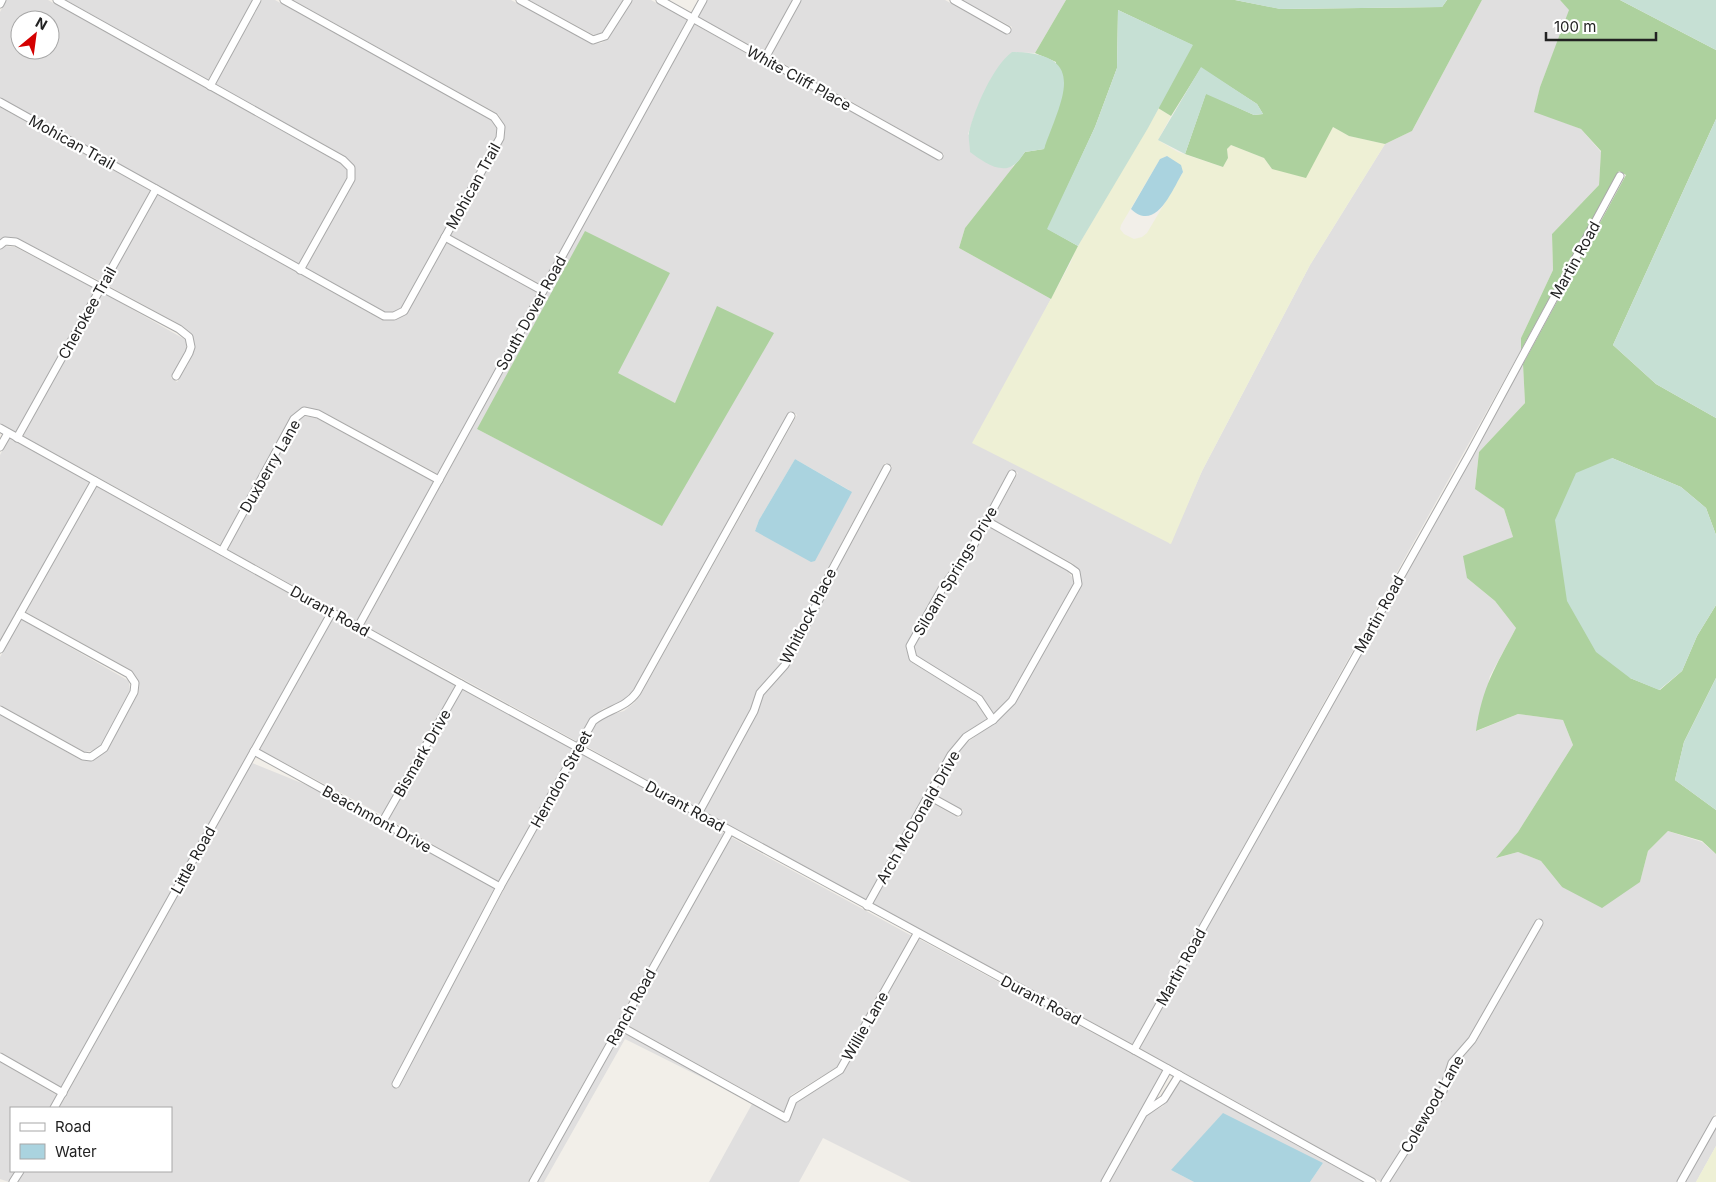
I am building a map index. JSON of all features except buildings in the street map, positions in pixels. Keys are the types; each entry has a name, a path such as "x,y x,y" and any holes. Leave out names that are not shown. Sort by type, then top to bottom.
{"street":[{"path":"0,4 2,0"},
{"path":"57,0 343,160 351,168 351,179 300,270"},
{"path":"210,86 257,0"},
{"name":"Mohican Trail","path":"0,102 384,316 394,316 404,311 500,138 501,127 494,117 284,0"},
{"path":"520,0 593,40 605,36 628,0"},
{"name":"White Cliff Place","path":"660,0 939,156"},
{"name":"South Dover Road","path":"358,627 703,0"},
{"path":"764,58 797,0"},
{"path":"954,0 1007,30"},
{"name":"Martin Road","path":"1134,1050 1469,455 1620,176"},
{"name":"Cherokee Trail","path":"17,438 156,189"},
{"path":"445,237 543,291"},
{"path":"0,245 4,241 16,242 179,329 189,337 191,347 176,376"},
{"name":"Duxberry Lane","path":"222,551 294,419 304,411 318,414 439,480"},
{"name":"Herndon Street","path":"396,1084 500,887 593,721 605,712 622,708 637,692 791,416"},
{"name":"Durant Road","path":"0,428 461,684 917,934 1134,1050 1372,1182"},
{"path":"0,447 8,433"},
{"name":"Whitlock Place","path":"698,814 754,711 760,693 785,665 820,598 824,585 887,468"},
{"name":"Siloam Springs Drive","path":"993,720 979,699 913,658 910,646 943,587 972,548 1012,474"},
{"path":"0,649 95,481"},
{"name":"Arch McDonald Drive","path":"867,906 957,747 966,738 993,720 1012,700 1026,679 1075,590 1078,579 1076,572 1069,566 987,521"},
{"name":"Little Road","path":"55,1107 332,612"},
{"path":"0,710 83,756 91,757 104,748 134,692 135,683 129,674 20,614"},
{"name":"Bismark Drive","path":"383,821 461,684"},
{"name":"Beachmont Drive","path":"254,751 500,887"},
{"path":"929,796 958,812"},
{"name":"Ranch Road","path":"533,1182 730,831"},
{"name":"Colewood Lane","path":"1386,1182 1443,1091 1452,1063 1472,1040 1539,923"},
{"name":"Willie Lane","path":"620,1026 786,1118 793,1100 840,1070 917,934"},
{"path":"0,1057 63,1093"},
{"path":"1105,1182 1168,1069"},
{"path":"1144,1112 1164,1099 1178,1075"},
{"path":"1681,1182 1716,1120"}],"shaded area":[{"path":"6,0 48,0 340,163 347,170 347,178 299,264 0,98 0,12"},
{"path":"66,0 253,0 208,80"},
{"path":"262,0 275,0 492,120 497,129 496,137 401,308 394,312 385,312 306,268 354,181 354,165 345,156 215,84"},
{"path":"293,0 511,0 592,44 601,43 608,39 632,0 651,0 687,20 542,285 450,235 503,140 504,125 498,114"},
{"path":"529,0 623,0 608,27 603,33 594,35"},
{"path":"707,0 793,0 763,52 698,17"},
{"path":"801,0 945,0 1008,35 1012,27 962,0 1066,0 1035,53 1013,52 991,79 975,114 968,134 1000,168 1014,166 965,228 959,248 1051,299 1032,335 1170,544 1202,471 1310,265 1385,144 1412,131 1482,0 1560,0 1570,10 1540,87 1535,111 1581,129 1601,152 1599,185 1552,234 1553,270 1521,338 1521,350 1133,1044 872,904 930,802 959,818 963,810 935,794 960,749 998,720 1015,703 1082,584 1079,570 1072,563 992,519 1018,473 1011,469 969,546 939,585 906,648 911,662 976,702 987,719 964,735 948,753 866,900 704,812 757,713 763,695 788,667 823,600 827,586 892,466 885,463 820,583 816,597 782,663 757,691 750,710 697,808 584,745 596,724 606,716 624,711 641,694 797,415 791,411 634,690 620,704 604,708 591,718 578,742 364,625 694,24 940,161 944,154 770,56","holes":["635,339 617,373 675,403 692,367 662,525 477,429","795,459 849,490 755,531 759,520"]},
{"path":"0,107 151,191 100,281 18,239 5,237 0,240"},
{"path":"157,194 382,320 396,320 407,313 446,242 538,293 438,474 320,410 302,408 291,417 221,545 23,436 102,292 186,340 186,352 171,378 177,382 188,364 195,348 192,334 181,325 107,285"},
{"path":"5,246 15,247 96,289 16,432 0,423 0,249"},
{"path":"1523,364 1525,403 1479,452 1475,488 1504,509 1513,537 1467,578 1495,601 1516,628 1490,676 1477,731 1518,714 1563,720 1573,745 1518,832 1497,858 1518,852 1541,861 1562,887 1640,882 1648,851 1668,831 1702,842 1716,854 1716,1113 1677,1182 1390,1182 1446,1093 1456,1065 1476,1042 1544,922 1538,918 1469,1038 1449,1060 1440,1089 1381,1182 1140,1048"},
{"path":"304,416 316,418 434,482 357,621 227,549 297,421"},
{"path":"9,438 90,482 0,642 0,455"},
{"path":"96,486 326,614 62,1088 0,1052 0,715 81,760 92,761 107,750 138,694 139,683 131,670 26,612"},
{"path":"988,526 1067,570 1074,580 1072,588 1022,677 1009,698 994,714 981,696 916,656 914,647 946,589 975,550"},
{"path":"333,617 456,686 382,815 259,749"},
{"path":"21,619 129,681 130,691 101,746 96,750 85,752 0,705 0,657"},
{"path":"462,690 574,749 499,882 388,819"},
{"path":"580,753 724,833 528,1182 18,1182 23,1172 172,1172 172,1107 60,1107 252,763 314,788 495,889 391,1085 397,1089 504,889"},
{"path":"731,837 912,936 837,1067 791,1095 784,1112 626,1024"},
{"path":"919,939 1163,1071 1101,1182 911,1182 823,1138 799,1182 709,1182 752,1104 784,1121 790,1119 796,1103 843,1072"},
{"path":"621,1032 727,1090 625,1039 544,1182 537,1182"},
{"path":"0,1062 57,1095 51,1107 10,1107 10,1172 14,1172 9,1182 0,1179"},
{"path":"1180,1080 1363,1182 1310,1182 1323,1163 1171,1170 1194,1182 1110,1182 1147,1115 1163,1106"},
{"path":"1716,1128 1716,1146 1696,1182 1685,1182"}],"green space":[{"path":"1066,0 1235,0 1281,9 1442,7 1447,0 1482,0 1412,131 1385,144 1349,136 1333,127 1306,178 1272,169 1264,158 1231,145 1227,149 1228,158 1223,167 1185,154 1206,93 1254,115 1263,114 1257,104 1201,68 1171,116 1158,108 1192,45 1118,10 1117,68 1095,127 1048,229 1078,246 1051,299 959,248 965,228 1025,152 1044,149 1056,62 1035,53"},
{"path":"1235,0 1447,0 1442,7 1280,9"},
{"path":"1560,0 1620,0 1716,50 1716,119 1613,345 1656,384 1716,418 1716,535 1706,508 1681,487 1612,458 1630,678 1660,690 1682,671 1697,636 1716,605 1716,678 1684,742 1675,780 1716,810 1716,854 1702,841 1668,831 1648,851 1640,882 1602,908 1562,887 1541,861 1518,852 1496,858 1518,832 1573,745 1563,720 1518,714 1476,731 1486,689 1516,628 1495,601 1467,578 1463,556 1513,537 1504,509 1475,489 1479,452 1525,403 1523,364 1626,175 1619,171 1521,350 1521,338 1553,270 1552,234 1599,185 1601,151 1581,129 1534,112 1540,87 1569,10"},
{"path":"1620,0 1716,0 1716,50"},
{"path":"1118,10 1193,45 1148,128 1078,246 1047,229 1095,127 1117,68"},
{"path":"1012,52 1037,54 1053,61 1061,70 1064,82 1062,97 1044,149 1025,152 1015,164 1009,168 1003,168 991,165 970,152 969,134 986,88 998,67"},
{"path":"1201,67 1257,104 1263,114 1254,115 1206,94 1185,154 1158,140"},
{"path":"1158,108 1171,116 1158,140 1178,152 1223,167 1228,158 1227,149 1231,145 1264,158 1272,169 1333,127 1349,136 1385,144 1310,265 1202,471 1171,544 972,443 1071,262 1075,251","holes":["1167,156 1180,165 1183,172 1147,233 1142,237 1134,239 1124,234 1120,229 1121,225 1160,159"]},
{"path":"1716,119 1716,418 1656,384 1613,345"},
{"path":"585,231 670,273 618,373 675,403 717,306 774,333 662,526 477,429"},
{"path":"1612,458 1681,487 1706,508 1716,535 1716,605 1697,636 1682,671 1659,690 1630,678 1596,652 1567,601 1555,520 1576,473"},
{"path":"1716,678 1716,810 1675,780 1684,742"},
{"path":"1716,1146 1716,1182 1696,1182"}],"water":[{"path":"1167,156 1181,165 1183,172 1168,198 1156,213 1148,216 1140,215 1131,209 1160,159"},
{"path":"795,459 852,492 815,561 811,562 755,531 759,520"},
{"path":"1223,1113 1323,1163 1310,1182 1194,1182 1171,1170"}]}
